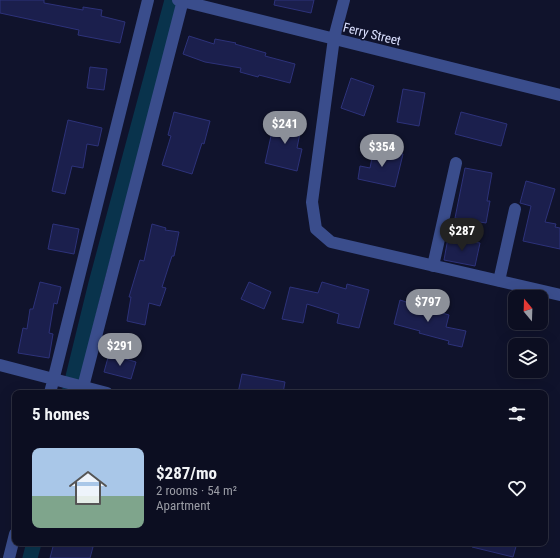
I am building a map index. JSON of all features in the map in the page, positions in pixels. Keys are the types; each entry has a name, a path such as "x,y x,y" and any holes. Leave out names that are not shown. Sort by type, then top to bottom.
{"street":[{"path":"51,390 148,0"},
{"path":"83,387 181,0"},
{"name":"Ferry Street","path":"181,0 560,95"},
{"path":"344,0 334,38 312,202 316,229 331,242 560,295"},
{"path":"433,266 456,163"},
{"path":"499,281 515,208"},
{"path":"0,365 95,390"},
{"path":"9,558 12,546"}],"building":[{"path":"0,0 44,0 44,3 83,10 83,7 102,10 101,16 125,22 120,43 78,35 79,30 0,13"},
{"path":"275,0 314,0 311,13 274,5"},
{"path":"189,36 214,44 215,39 236,43 235,44 266,53 265,56 295,64 290,83 259,75 258,77 240,72 241,68 205,62 183,54"},
{"path":"90,67 107,69 104,90 87,88"},
{"path":"351,78 374,86 364,116 341,108"},
{"path":"403,89 425,93 419,126 397,122"},
{"path":"174,112 210,121 204,144 202,143 192,174 162,165 171,136 168,135"},
{"path":"461,112 507,124 501,146 455,134"},
{"path":"275,118 302,123 297,148 302,149 297,171 265,163"},
{"path":"68,120 102,128 98,146 87,144 83,168 72,166 65,194 52,191"},
{"path":"374,148 403,154 395,187 358,179 360,166 370,168"},
{"path":"465,168 492,173 487,201 490,201 486,223 455,218"},
{"path":"526,181 555,189 545,222 556,224 555,227 560,228 560,249 523,241 531,206 520,203"},
{"path":"53,224 79,229 74,254 48,249"},
{"path":"152,224 166,228 165,230 179,232 174,256 172,256 162,287 166,288 160,306 149,303 145,325 127,321 131,297 129,297 140,260 144,261"},
{"path":"448,238 480,243 475,266 444,260"},
{"path":"40,282 61,287 57,304 54,303 49,333 53,334 49,358 18,353 23,328 27,329 30,309 33,309"},
{"path":"249,282 271,292 264,309 241,299"},
{"path":"322,282 346,289 347,284 369,290 359,328 337,323 339,314 307,304 303,323 282,319 290,287 318,293"},
{"path":"400,300 449,315 446,327 466,331 462,347 448,344 449,341 419,333 420,331 394,324"},
{"path":"109,354 136,362 131,379 104,372"},
{"path":"242,374 285,382 284,390 239,390"},
{"path":"53,546 93,547 90,558 50,558"},
{"path":"472,546 516,546 513,557"}],"waterway":[{"path":"70,390 96,283 172,0"},
{"path":"30,558 33,546"}]}
